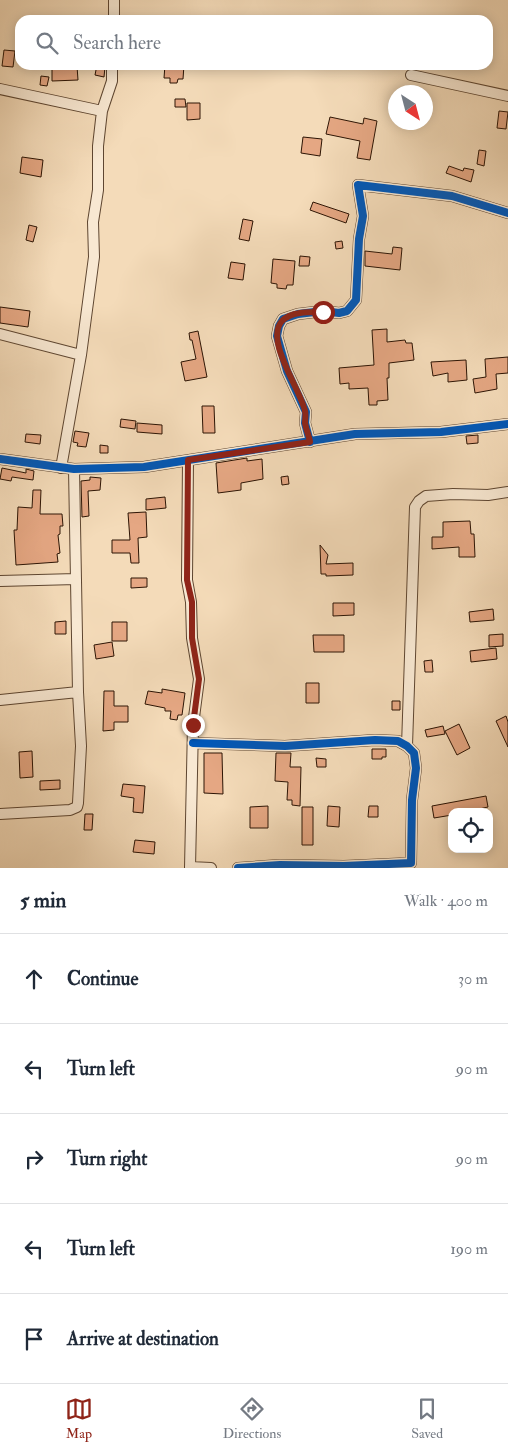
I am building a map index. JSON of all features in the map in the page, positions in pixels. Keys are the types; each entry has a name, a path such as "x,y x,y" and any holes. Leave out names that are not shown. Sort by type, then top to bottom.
{"street":[{"path":"114,0 114,15"},
{"path":"61,468 81,355 94,257 93,222 98,190 98,146 102,111 112,81 112,70"},
{"path":"411,75 508,96"},
{"path":"0,89 102,111"},
{"path":"310,442 305,423 306,412 287,371 277,336 279,326 284,319 298,314 339,313 347,311 356,300 359,239 363,216 358,185 452,196 508,213"},
{"path":"0,334 81,355"},
{"path":"0,459 74,469 144,467 355,434 441,432 508,424"},
{"path":"188,460 187,580 192,602 192,638 199,679 193,725 190,867 211,868"},
{"path":"0,814 70,810 77,806 81,746 78,692 74,469"},
{"path":"407,746 415,507 419,500 426,496 453,494 488,495 508,492"},
{"path":"0,581 76,579"},
{"path":"0,700 78,692"},
{"path":"194,743 285,746 375,740 398,741 414,753 416,768 412,800 411,865 344,866 280,864 238,868"}],"building":[{"path":"4,50 15,51 13,67 2,66"},
{"path":"52,70 77,70 78,80 52,81"},
{"path":"96,70 105,70 104,77 95,75"},
{"path":"165,70 184,70 183,79 178,79 177,83 170,83 170,78 164,78"},
{"path":"41,76 49,77 47,86 40,85"},
{"path":"175,99 185,99 186,107 175,107"},
{"path":"187,103 200,103 200,119 187,120"},
{"path":"499,111 508,112 506,129 497,128"},
{"path":"330,117 363,124 364,118 377,121 370,160 357,158 360,141 326,134"},
{"path":"303,137 322,139 320,156 301,153"},
{"path":"479,150 486,151 484,166 477,164"},
{"path":"22,157 43,160 41,177 20,173"},
{"path":"449,166 463,171 464,168 474,170 471,182 446,173"},
{"path":"313,202 349,214 346,223 310,210"},
{"path":"243,219 253,221 249,241 239,239"},
{"path":"29,225 37,227 33,242 26,240"},
{"path":"342,241 343,248 336,249 335,242"},
{"path":"393,247 402,248 400,270 365,266 365,251 392,254"},
{"path":"300,256 310,257 309,266 299,266"},
{"path":"273,259 295,261 293,285 287,285 286,289 277,288 277,284 271,283"},
{"path":"231,262 245,264 243,280 228,278"},
{"path":"0,307 30,311 28,327 0,323"},
{"path":"387,329 387,342 405,340 406,343 412,343 414,360 389,363 389,378 387,378 388,400 377,401 377,405 369,405 368,388 349,389 349,383 340,384 339,368 374,365 372,330"},
{"path":"198,331 207,377 185,381 181,362 196,359 189,333"},
{"path":"508,357 508,373 496,374 497,389 475,393 473,379 486,377 485,359"},
{"path":"466,360 467,380 448,382 448,373 433,376 431,362"},
{"path":"202,406 214,406 215,433 203,433"},
{"path":"121,419 136,421 135,429 120,427"},
{"path":"137,423 162,425 162,434 137,432"},
{"path":"75,431 89,433 86,447 77,446 78,443 73,442"},
{"path":"26,434 41,435 40,444 25,442"},
{"path":"478,435 478,443 467,444 466,436"},
{"path":"100,445 108,446 108,453 100,453"},
{"path":"247,458 247,461 262,459 263,479 241,483 241,490 218,493 216,463"},
{"path":"2,468 26,473 26,469 34,471 33,480 12,477 11,481 0,479"},
{"path":"288,476 289,484 282,485 281,477"},
{"path":"90,477 101,478 100,490 88,491 89,516 82,517 81,481 90,480"},
{"path":"33,490 41,490 40,514 62,514 63,526 60,526 60,534 58,535 60,553 57,554 58,562 16,565 14,530 17,530 18,507 32,508"},
{"path":"165,497 166,508 146,510 146,499"},
{"path":"146,512 147,537 138,538 139,563 131,563 130,553 112,553 112,540 130,540 128,513"},
{"path":"470,521 471,534 474,534 475,557 459,557 459,547 432,549 432,537 443,537 443,522"},
{"path":"320,545 328,555 326,564 353,563 353,575 326,576 326,574 321,574"},
{"path":"131,578 147,578 147,587 131,588"},
{"path":"333,603 354,603 354,615 333,616"},
{"path":"493,609 494,620 470,622 469,612"},
{"path":"66,621 66,634 55,634 55,622"},
{"path":"112,622 127,622 127,641 112,641"},
{"path":"503,634 503,646 489,647 489,635"},
{"path":"313,635 344,635 344,652 314,652"},
{"path":"112,642 114,656 96,659 94,645"},
{"path":"496,648 497,659 471,662 470,651"},
{"path":"432,660 433,672 425,672 424,661"},
{"path":"306,683 319,683 319,703 306,703"},
{"path":"162,689 185,693 182,715 178,715 177,720 170,719 171,711 165,711 165,708 145,704 148,691 162,693"},
{"path":"104,691 114,691 114,706 128,706 128,722 114,722 114,730 103,731"},
{"path":"392,701 400,701 400,710 392,710"},
{"path":"506,716 508,722 508,747 496,721"},
{"path":"459,724 470,748 457,755 445,731"},
{"path":"443,726 445,734 427,737 425,730"},
{"path":"372,749 386,749 386,757 372,759"},
{"path":"32,751 33,777 20,778 19,752"},
{"path":"204,753 222,753 223,794 204,793"},
{"path":"276,753 291,753 290,767 301,767 300,806 292,805 292,800 287,800 288,782 275,781"},
{"path":"316,758 326,759 326,767 317,767"},
{"path":"60,780 60,789 40,790 40,781"},
{"path":"123,784 145,786 143,813 133,812 134,798 121,796"},
{"path":"486,796 488,807 448,808 448,816 434,818 432,806"},
{"path":"268,806 268,828 250,828 250,807"},
{"path":"328,806 340,807 339,827 327,826"},
{"path":"369,806 378,806 378,817 368,817"},
{"path":"302,807 313,807 313,845 302,845"},
{"path":"85,814 93,814 92,830 84,830"},
{"path":"135,840 155,842 154,854 133,852"}],"cycle path":[{"path":"310,442 305,423 306,412 287,371 277,336 283,319 298,314 323,311 339,313 347,311 356,300 359,239 363,216 358,185 452,196 508,213"},
{"path":"0,459 74,469 144,467 355,434 441,432 508,424"},
{"path":"193,743 285,746 375,740 398,741 414,753 416,768 412,800 411,863 344,866 280,865 238,868"}],"route":[{"path":"193,725 199,679 192,638 192,602 187,580 188,460 310,442 305,423 306,412 287,371 277,336 279,326 284,319 298,314 323,312"}]}
